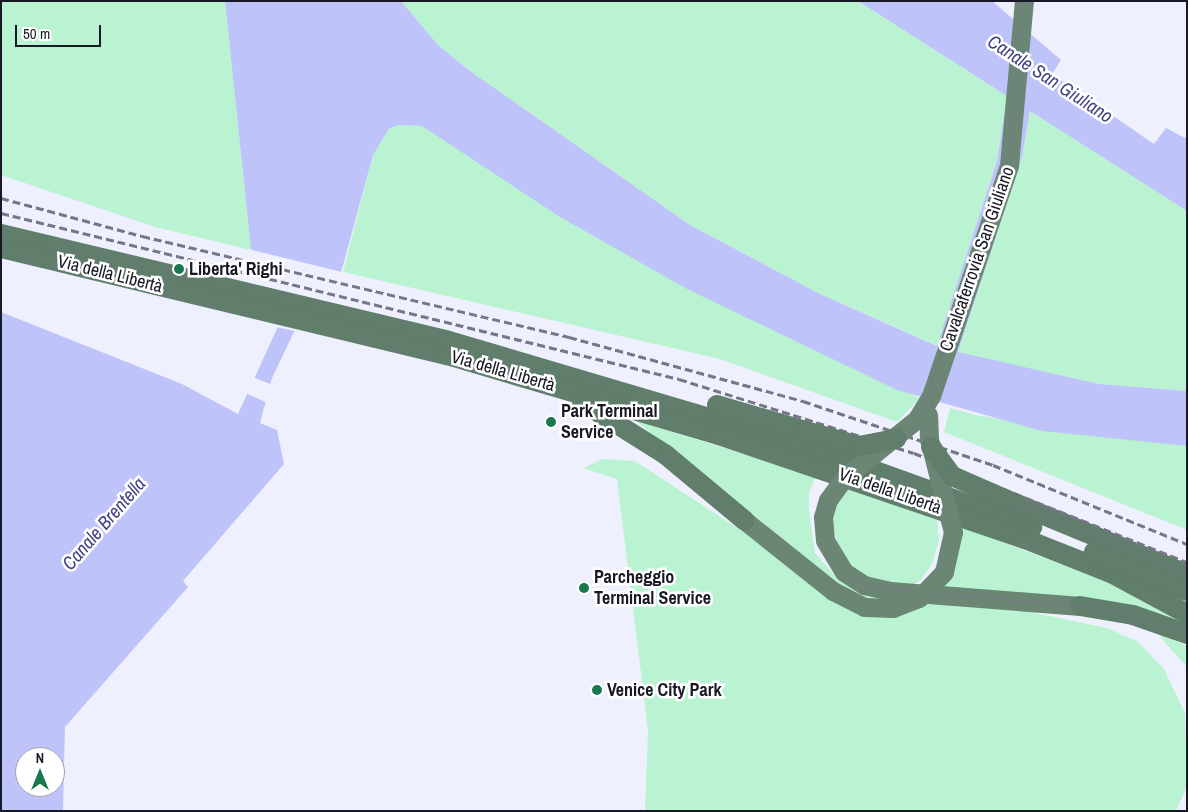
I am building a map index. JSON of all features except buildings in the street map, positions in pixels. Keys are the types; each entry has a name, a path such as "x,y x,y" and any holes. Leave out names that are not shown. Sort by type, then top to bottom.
{"highway":[{"name":"Via della Libertà","path":"1,234 219,293"},
{"name":"Via della Libertà","path":"1,248 219,293 365,327 658,401 902,478 1187,591"},
{"name":"Via della Libertà","path":"365,327 797,459 970,518 1111,573 1187,614"},
{"path":"365,327 538,356 859,446 896,439"},
{"path":"554,386 659,450 744,520"},
{"path":"931,447 952,476 1187,574"},
{"path":"1080,606 1132,615 1187,634"}],"main road":[{"path":"1024,1 1024,25"},
{"path":"1024,25 1029,1"},
{"name":"Cavalcaferrovia San Giuliano","path":"1024,25 1016,113 1008,171 930,396 917,419 896,439 844,478 828,500 823,517 826,540 844,572 864,585 890,590 1080,606"},
{"name":"Cavalcaferrovia San Giuliano","path":"744,520 833,591 857,604 885,609 913,601 941,578 950,558 953,532 927,428 930,396"}],"green space":[{"path":"1,1 225,1 251,250 155,227 1,175"},
{"path":"401,1 858,1 1007,96 997,160 938,346 820,294 690,225 470,71 438,45"},
{"path":"1030,111 1187,211 1187,391 1099,384 958,353 1022,157"},
{"path":"399,125 422,126 593,236 920,398 897,422 720,359 343,272 373,155 389,129"},
{"path":"950,408 980,416 1187,446 1187,530 944,432"},
{"path":"636,421 816,476 809,492 809,512 815,553 838,579 887,596 882,600 857,599"},
{"path":"603,459 635,461 757,541 888,616 912,612 929,601 1006,607 1107,628 1138,642 1164,669 1185,713 1187,786 1176,811 645,811 648,730 617,479 583,468"},
{"path":"847,489 937,520 939,540 932,564 921,580 908,587 877,581 857,573 841,557 830,516 837,497"},
{"path":"963,527 1134,592 1187,623 942,588 956,563"},
{"path":"1160,631 1187,647 1187,667 1161,638"}],"water":[{"path":"225,1 401,1 438,45 470,71 690,225 820,294 937,346 997,161 1007,96 858,1 992,1 1061,60 1052,74 1154,144 1166,128 1187,139 1187,211 1030,111 1022,157 958,352 1099,384 1187,391 1187,446 1042,431 897,390 687,289 560,217 422,126 399,125 389,129 373,155 332,306 294,332 272,378 260,423 277,430 284,464 183,581 188,587 65,727 65,747 15,747 15,797 63,797 63,811 1,811 1,312 182,384 238,414 280,322 251,250"}],"pier":[{"path":"248,249 346,273 334,308 299,332 276,327 278,321 251,280"},
{"path":"253,377 273,385 268,403 245,393"}],"tram line":[{"path":"1023,1 1007,165 924,405 904,434 838,485 826,511 828,541 845,571 875,587 1103,608 1187,633"},
{"path":"931,402 928,426 932,448 954,476 1187,574"}],"railway":[{"path":"1,198 142,236 569,337 803,401 993,465 1187,544"},
{"path":"1,213 679,379 914,453 1187,562"}],"place":[{"name":"Liberta' Righi","path":"179,269"},
{"name":"Park Terminal Service","path":"551,422"},
{"name":"Parcheggio Terminal Service","path":"584,588"},
{"name":"Venice City Park","path":"597,690"}],"water label":[{"name":"Canale San Giuliano","path":"1050,79"},
{"name":"Canale Brentella","path":"104,524"}]}
